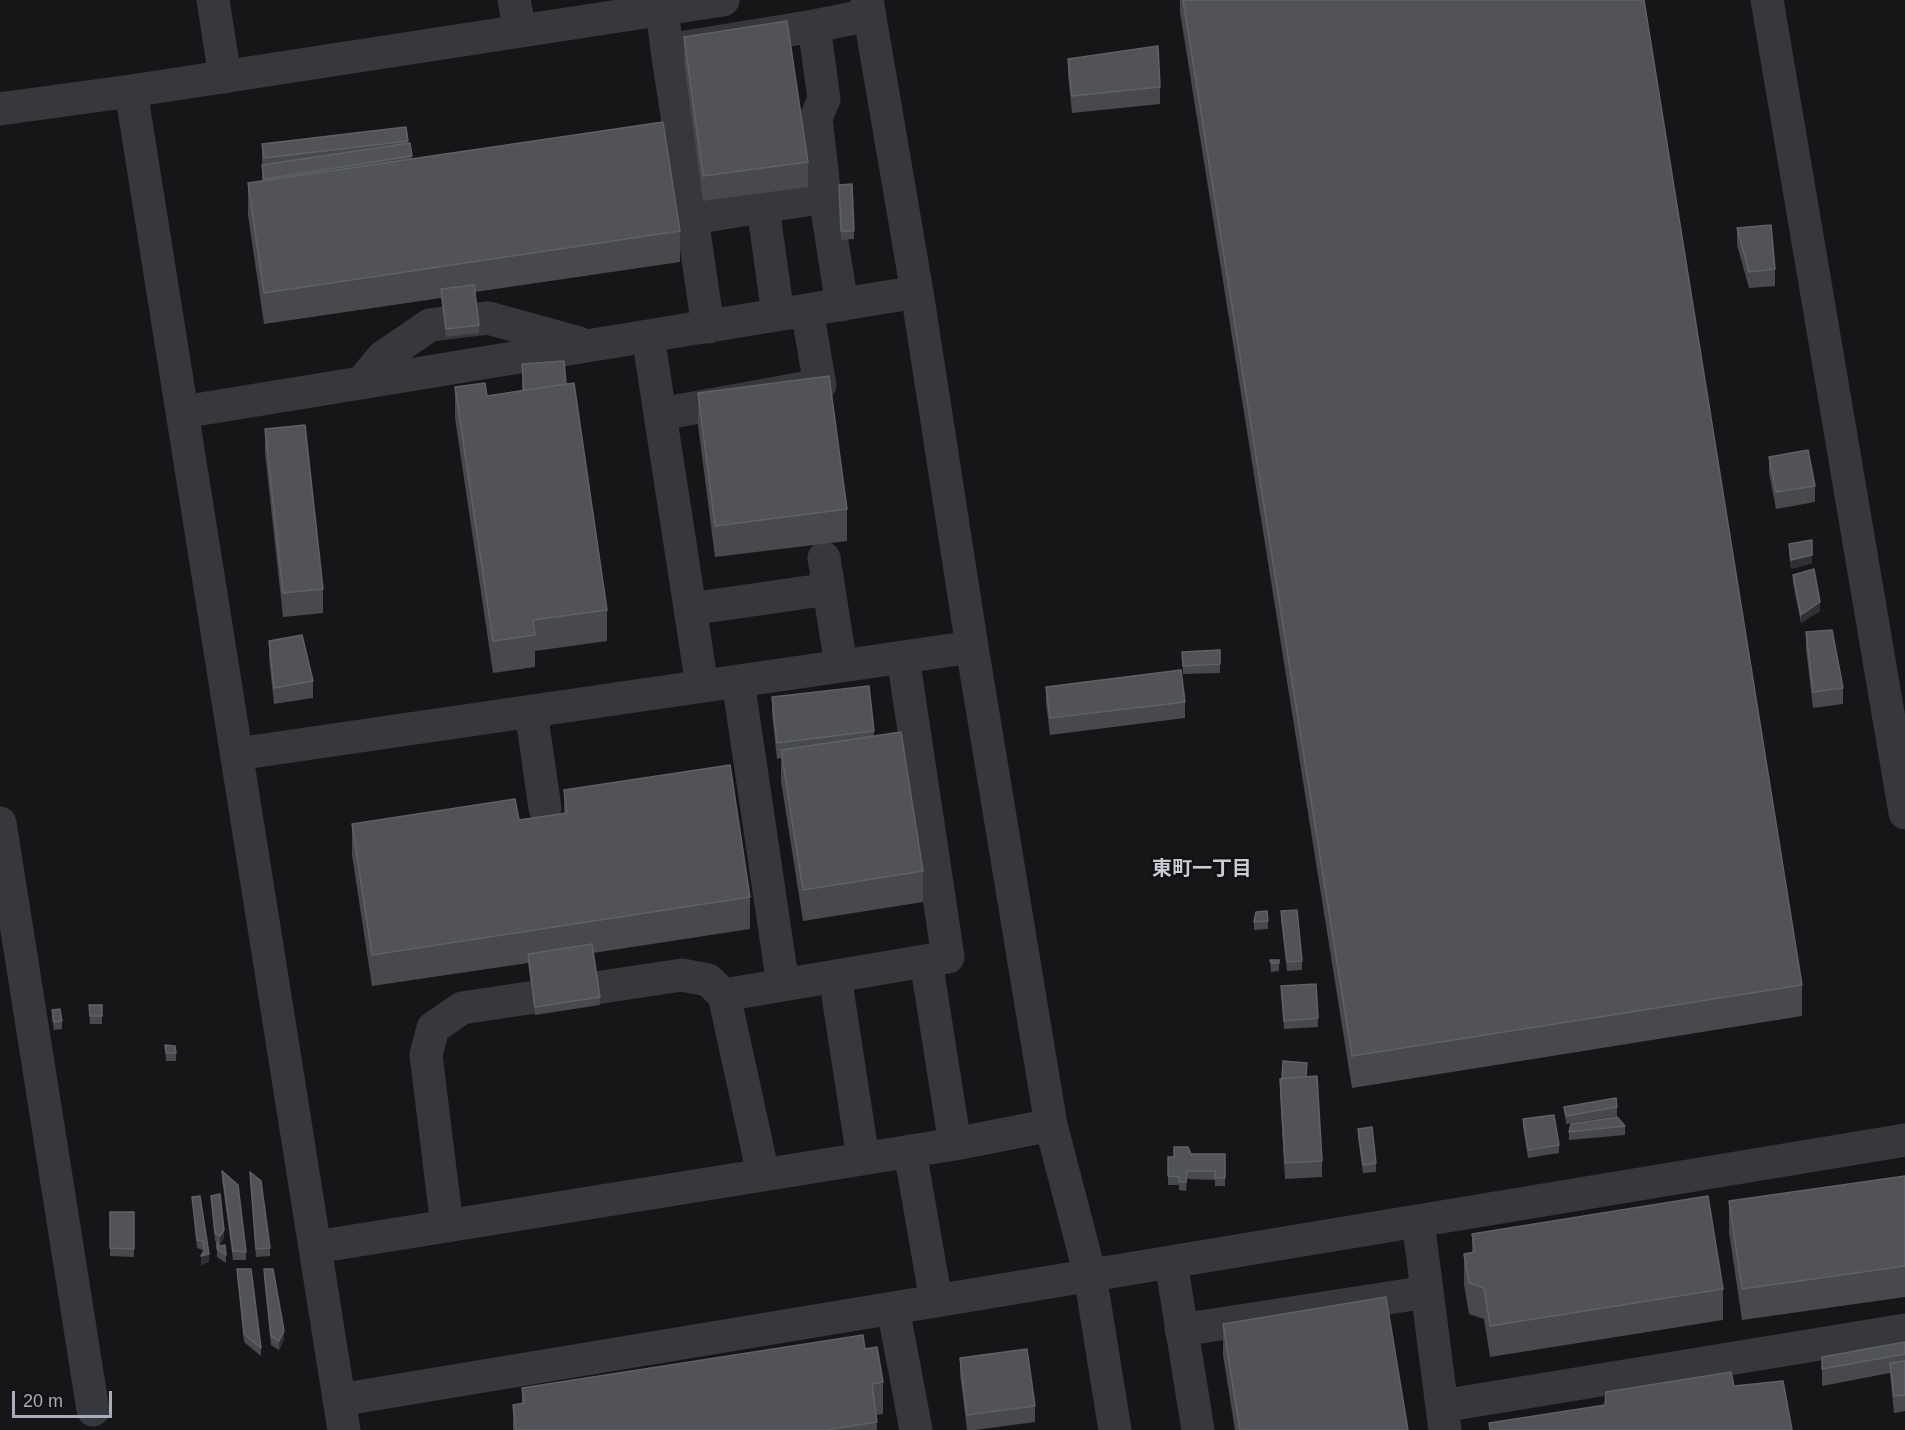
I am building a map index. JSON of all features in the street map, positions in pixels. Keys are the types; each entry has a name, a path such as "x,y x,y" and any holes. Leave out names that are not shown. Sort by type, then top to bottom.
{"lane":[{"path":"213,0 225,77"},
{"path":"0,109 225,77 517,16 662,10 723,0"},
{"path":"1767,0 1905,813"},
{"path":"667,50 814,26 868,7 917,292 972,647 1051,1125 1090,1275 1115,1430"},
{"path":"662,10 708,327"},
{"path":"814,26 824,99 816,118 825,197 842,305"},
{"path":"131,91 342,1415 893,1308 1905,1140"},
{"path":"645,139 680,135"},
{"path":"692,218 825,197"},
{"path":"661,414 820,385 792,313 763,207"},
{"path":"183,412 917,292"},
{"path":"361,383 383,357 430,326 488,318 590,346"},
{"path":"648,336 702,686"},
{"path":"690,609 826,574 841,666"},
{"path":"237,754 972,647"},
{"path":"724,995 948,957 903,657"},
{"path":"738,681 783,985"},
{"path":"531,711 545,808"},
{"path":"0,823 93,1410"},
{"path":"926,961 955,1144"},
{"path":"447,1226 426,1055 433,1028 462,1008 682,975 708,980 724,995 763,1174"},
{"path":"835,976 863,1158"},
{"path":"316,1247 955,1144 1051,1125"},
{"path":"910,1151 936,1301"},
{"path":"1418,1221 1444,1418 1905,1330"},
{"path":"1171,1262 1198,1430"},
{"path":"1182,1330 1427,1292"},
{"path":"893,1308 916,1430"}],"building":[{"path":"1183,0 1644,0 1802,985 1352,1056"},
{"path":"787,21 808,162 703,176 684,37"},
{"path":"1158,46 1160,87 1072,96 1068,59"},
{"path":"663,122 680,231 264,293 248,183"},
{"path":"406,127 408,141 264,158 262,144"},
{"path":"410,143 412,156 264,179 262,165"},
{"path":"852,184 854,231 841,231 839,185"},
{"path":"1771,225 1775,269 1749,272 1737,228"},
{"path":"474,285 479,325 446,329 441,289"},
{"path":"564,361 566,384 524,390 522,364"},
{"path":"829,376 847,509 715,526 698,393"},
{"path":"485,383 487,396 574,383 607,610 533,620 535,635 493,641 455,387"},
{"path":"305,425 323,589 283,593 265,429"},
{"path":"1808,450 1815,486 1776,492 1769,457"},
{"path":"1812,540 1812,555 1791,560 1789,544"},
{"path":"1814,569 1820,602 1801,615 1793,575"},
{"path":"1832,630 1843,688 1813,692 1806,632"},
{"path":"302,635 313,681 274,688 269,641"},
{"path":"1220,650 1220,664 1183,666 1182,652"},
{"path":"1181,670 1185,702 1050,718 1046,687"},
{"path":"869,686 874,731 777,743 772,697"},
{"path":"901,732 923,871 803,890 781,750"},
{"path":"730,765 750,897 372,955 352,824 515,799 519,820 567,813 564,790"},
{"path":"1297,910 1302,961 1287,962 1281,911"},
{"path":"1267,911 1268,921 1254,922 1256,912"},
{"path":"592,944 600,997 535,1007 528,954"},
{"path":"1270,960 1279,960 1279,963 1271,963"},
{"path":"1316,984 1318,1018 1284,1021 1281,986"},
{"path":"89,1005 102,1005 102,1016 90,1016"},
{"path":"60,1009 62,1021 54,1022 52,1010"},
{"path":"165,1045 175,1046 176,1053 166,1053"},
{"path":"1283,1061 1307,1063 1306,1077 1282,1078"},
{"path":"1317,1076 1322,1161 1285,1163 1280,1079"},
{"path":"1616,1098 1617,1107 1566,1116 1564,1107"},
{"path":"1554,1115 1559,1145 1528,1150 1523,1119"},
{"path":"1617,1117 1625,1126 1569,1132 1571,1124"},
{"path":"1372,1127 1376,1163 1363,1165 1358,1129"},
{"path":"1174,1147 1188,1147 1191,1154 1225,1154 1225,1178 1215,1178 1215,1171 1187,1171 1186,1182 1179,1182 1179,1177 1168,1176 1168,1157 1174,1157"},
{"path":"222,1171 238,1185 246,1252 233,1251"},
{"path":"250,1172 261,1181 270,1248 256,1249"},
{"path":"1905,1176 1905,1266 1742,1289 1729,1201"},
{"path":"220,1194 224,1230 220,1236 215,1233 211,1196"},
{"path":"200,1196 209,1254 201,1256 204,1251 203,1241 197,1240 192,1197"},
{"path":"1708,1196 1723,1289 1490,1326 1484,1288 1469,1283 1464,1254 1475,1252 1472,1234"},
{"path":"110,1212 134,1212 134,1249 110,1248"},
{"path":"217,1242 220,1246 225,1245 226,1255 217,1249"},
{"path":"237,1269 251,1269 261,1348 244,1334"},
{"path":"264,1269 273,1269 284,1331 279,1341 271,1336"},
{"path":"1386,1297 1408,1430 1240,1430 1223,1324"},
{"path":"863,1335 865,1349 877,1347 883,1382 872,1384 877,1422 827,1430 516,1430 513,1405 524,1403 522,1388"},
{"path":"1905,1342 1905,1354 1822,1369 1822,1357"},
{"path":"1027,1349 1035,1406 967,1415 960,1358"},
{"path":"1905,1361 1905,1395 1894,1396 1890,1363"},
{"path":"1731,1372 1734,1386 1783,1381 1792,1430 1490,1430 1489,1423 1605,1405 1606,1392"}],"district":[{"name":"東町一丁目","path":"1202,869"}]}
